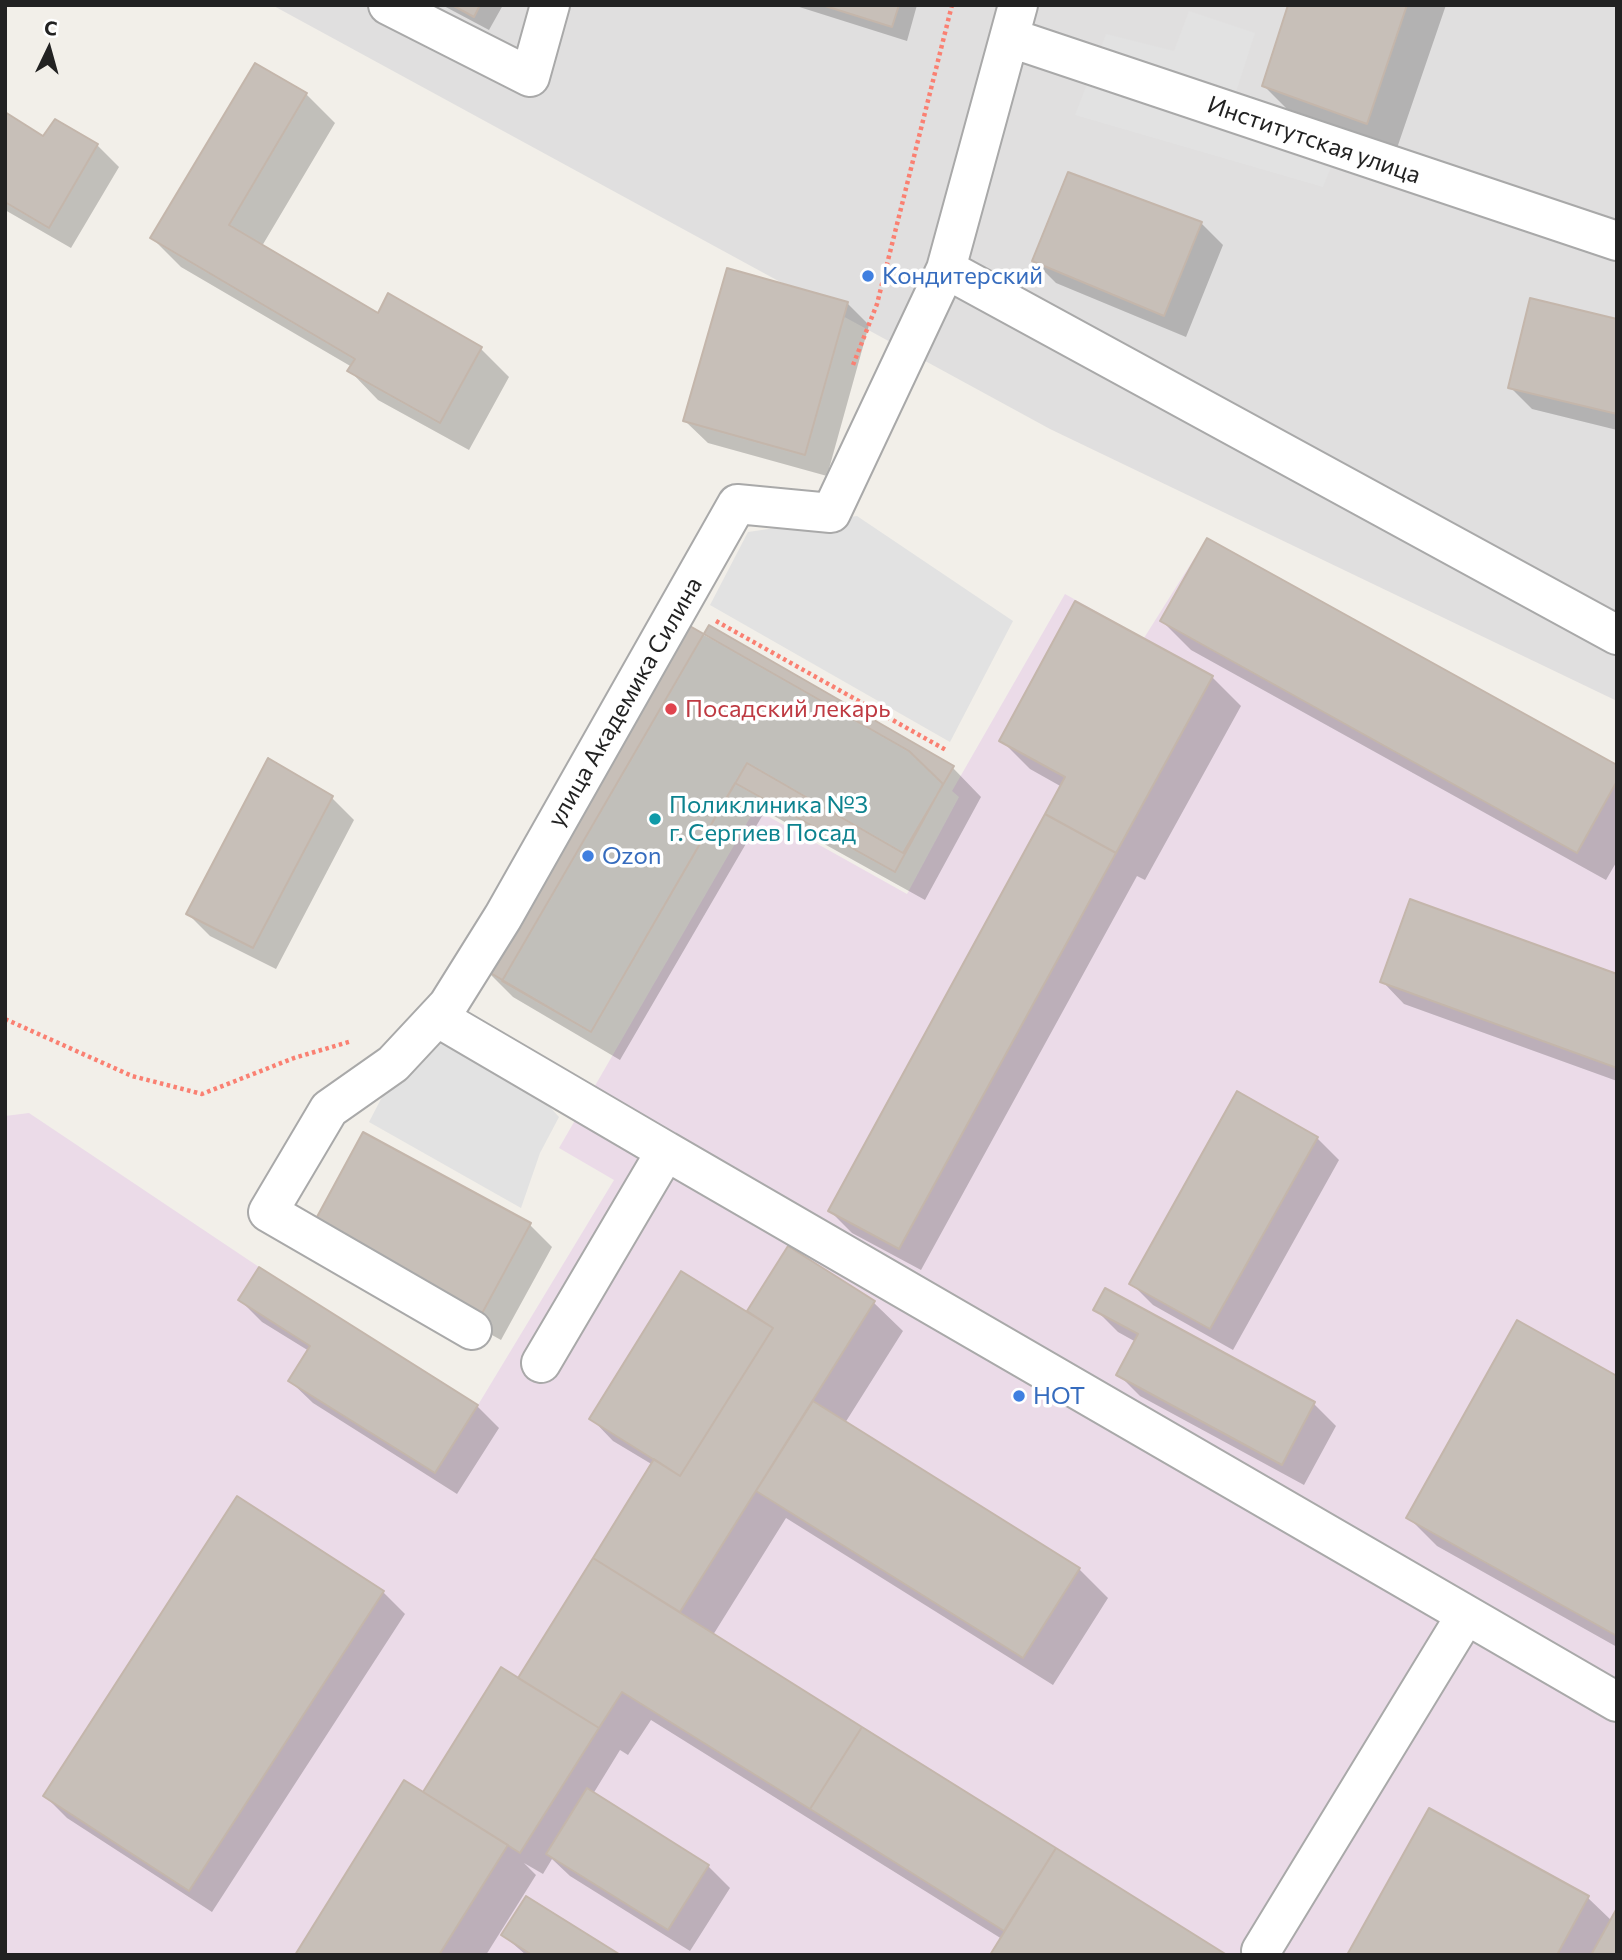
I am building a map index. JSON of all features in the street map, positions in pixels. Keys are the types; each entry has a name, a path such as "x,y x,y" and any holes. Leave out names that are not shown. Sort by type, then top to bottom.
{"street":[{"path":"388,5 530,77 550,5"},
{"name":"Институтская улица","path":"1014,22 1617,241"},
{"name":"улица Академика Силина","path":"472,1330 268,1212 329,1109 393,1064 447,1005 503,917 737,504 831,513 946,268 1014,22"},
{"path":"946,268 1617,635"},
{"path":"437,1017 1617,1702"},
{"path":"541,1363 666,1151"},
{"path":"1261,1951 1466,1615"}],"path":[{"path":"852,368 877,304 951,5"}],"shaded area":[{"path":"272,5 1617,5 1617,701 1050,429"},
{"path":"1189,11 1255,33 1230,111 1339,148 1323,187 1075,115 1106,34 1174,51"},
{"path":"857,516 1013,621 950,742 710,605 748,532"},
{"path":"1207,538 1617,765 1617,1955 5,1955 5,1116 29,1113 259,1267 478,1405 614,1180 559,1148 755,809 907,894 959,797 952,791 1065,594 1144,638"},
{"path":"420,1024 484,1035 559,1117 540,1153 521,1208 369,1122"}],"building":[{"path":"452,5 480,5 474,17"},
{"path":"822,5 899,5 892,27"},
{"path":"1288,5 1407,5 1367,124 1262,86"},
{"path":"255,63 307,93 229,225 378,313 388,293 482,347 440,423 347,371 355,359 150,238"},
{"path":"5,112 43,136 55,119 98,144 49,228 5,202"},
{"path":"1068,172 1202,222 1164,316 1032,261"},
{"path":"727,268 848,302 805,455 683,421"},
{"path":"1530,298 1617,319 1617,414 1508,388"},
{"path":"1207,538 1617,765 1617,781 1577,853 1160,621"},
{"path":"1075,601 1213,676 1116,853 1045,814 1065,777 999,741"},
{"name":"Поликлиника №3 г. Сергиев Посад","path":"674,617 909,751 943,784 895,872 735,783 591,1032 482,968"},
{"name":"Поликлиника №3 г. Сергиев Посад","path":"709,625 954,766 903,853 747,763 591,1032 502,981"},
{"path":"268,758 333,796 253,948 186,914"},
{"path":"1045,814 1116,853 899,1249 828,1211"},
{"path":"1410,899 1617,974 1617,1068 1380,982"},
{"path":"1237,1091 1318,1137 1210,1329 1129,1284"},
{"path":"363,1132 531,1223 479,1319 311,1228"},
{"path":"788,1246 875,1301 680,1612 593,1558 654,1459 680,1476 773,1328 747,1311"},
{"path":"259,1267 478,1405 435,1473 288,1381 310,1346 238,1300"},
{"path":"681,1271 773,1328 680,1476 589,1419"},
{"path":"1105,1288 1315,1402 1282,1465 1116,1375 1138,1334 1093,1310"},
{"path":"1517,1320 1617,1376 1617,1636 1406,1518"},
{"path":"813,1401 1080,1568 1023,1658 756,1491"},
{"path":"237,1496 384,1591 189,1891 43,1796"},
{"path":"593,1558 862,1727 810,1809 622,1692 599,1728 518,1678"},
{"path":"501,1667 599,1728 520,1853 423,1792"},
{"path":"862,1727 1056,1848 1004,1931 810,1809"},
{"path":"404,1780 508,1845 439,1955 295,1955"},
{"path":"587,1788 709,1865 668,1930 546,1854"},
{"path":"1429,1808 1589,1896 1557,1955 1347,1955"},
{"path":"1056,1848 1227,1955 990,1955"},
{"path":"526,1896 619,1955 532,1955 501,1935"},
{"path":"1617,1908 1617,1955 1591,1955"}],"place":[{"name":"Кондитерский","path":"868,276"},
{"name":"Посадский лекарь","path":"671,709"},
{"name":"Поликлиника №3 г. Сергиев Посад","path":"655,819"},
{"name":"Ozon","path":"588,856"},
{"name":"НОТ","path":"1019,1396"}]}
